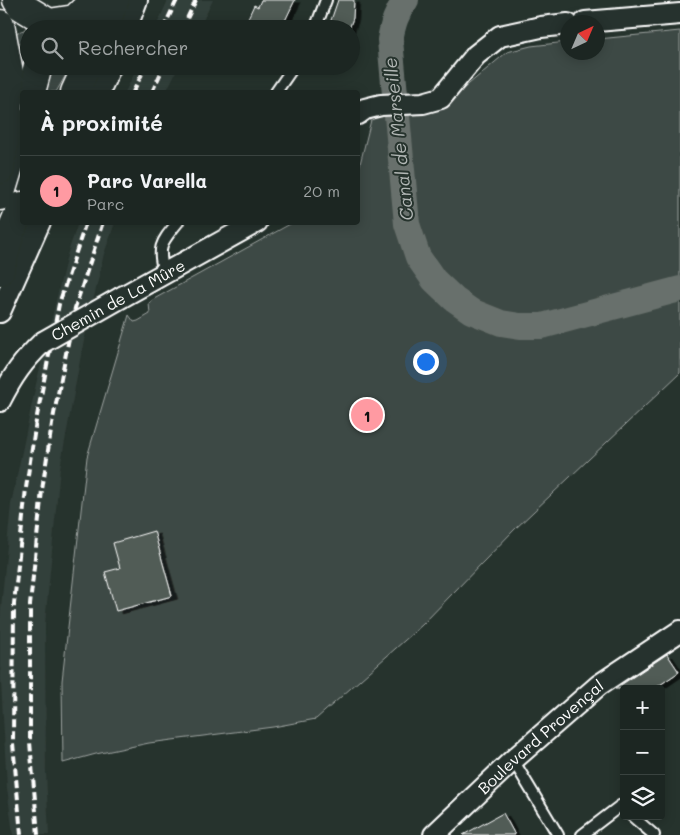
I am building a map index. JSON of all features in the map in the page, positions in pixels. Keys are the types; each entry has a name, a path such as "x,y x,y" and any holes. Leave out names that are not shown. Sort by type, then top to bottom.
{"main road":[{"path":"17,0 21,6 50,17 75,19 94,0"},
{"path":"107,20 115,0"},
{"path":"0,24 10,78 7,126 0,170"},
{"path":"32,90 36,75"},
{"path":"76,90 83,75"},
{"path":"0,196 20,130"},
{"path":"0,271 10,234 20,211"}],"street":[{"path":"129,20 137,0"},
{"path":"605,20 680,14"},
{"path":"360,113 365,109 380,105 423,103 440,98 476,56 500,36 560,25"},
{"path":"100,90 107,75"},
{"path":"0,312 39,225"},
{"name":"Chemin de La Mûre","path":"0,401 11,379 24,360 43,342 252,225"},
{"name":"Boulevard Provençal","path":"434,835 513,760 599,685 680,631"}],"lane":[{"path":"318,20 326,0"},
{"path":"277,90 288,75"},
{"path":"164,275 159,253 164,240 176,225"},
{"path":"513,760 558,835"},
{"path":"582,835 620,806"},
{"path":"637,820 654,835"}],"shaded area":[{"path":"168,0 213,0 203,20 159,20"},
{"path":"20,31 20,54 15,33"},
{"path":"680,31 680,373 515,529 422,625 316,719 273,727 149,743 63,763 62,681 87,457 129,315 134,322 138,321 150,314 149,303 154,299 288,225 360,225 360,164 373,112 457,94 507,52 531,46 560,43 560,60 605,60 605,38"},
{"path":"43,75 66,75 57,90 40,90"},
{"path":"134,75 174,75 167,90 126,90"},
{"path":"77,225 114,225 104,254 82,350 60,468 45,624 46,772 49,835 13,835 7,788 0,664 0,618 11,504 36,384 67,255"}],"building":[{"path":"261,0 295,0 285,20 247,20 254,5 258,7"},
{"path":"338,0 354,0 352,20 331,20"},
{"path":"154,531 172,596 116,611 105,572 120,568 113,543"},
{"path":"667,654 679,672 660,685 621,685"},
{"path":"503,813 515,835 463,835"}],"waterway":[{"name":"Canal de Marseille","path":"406,0 395,19 390,40 407,224 418,257 434,280 454,299 471,311 501,323 520,326 542,326 680,289"}],"railway":[{"path":"167,20 177,0"},
{"path":"186,20 196,0"},
{"path":"134,90 142,75"},
{"path":"153,90 160,75"},
{"path":"21,835 13,743 14,604 26,488 36,421 59,304 85,225"},
{"path":"38,835 30,742 30,605 42,490 52,424 75,308 102,225"}],"place":[{"name":"Parc Varella","path":"367,415"}]}
